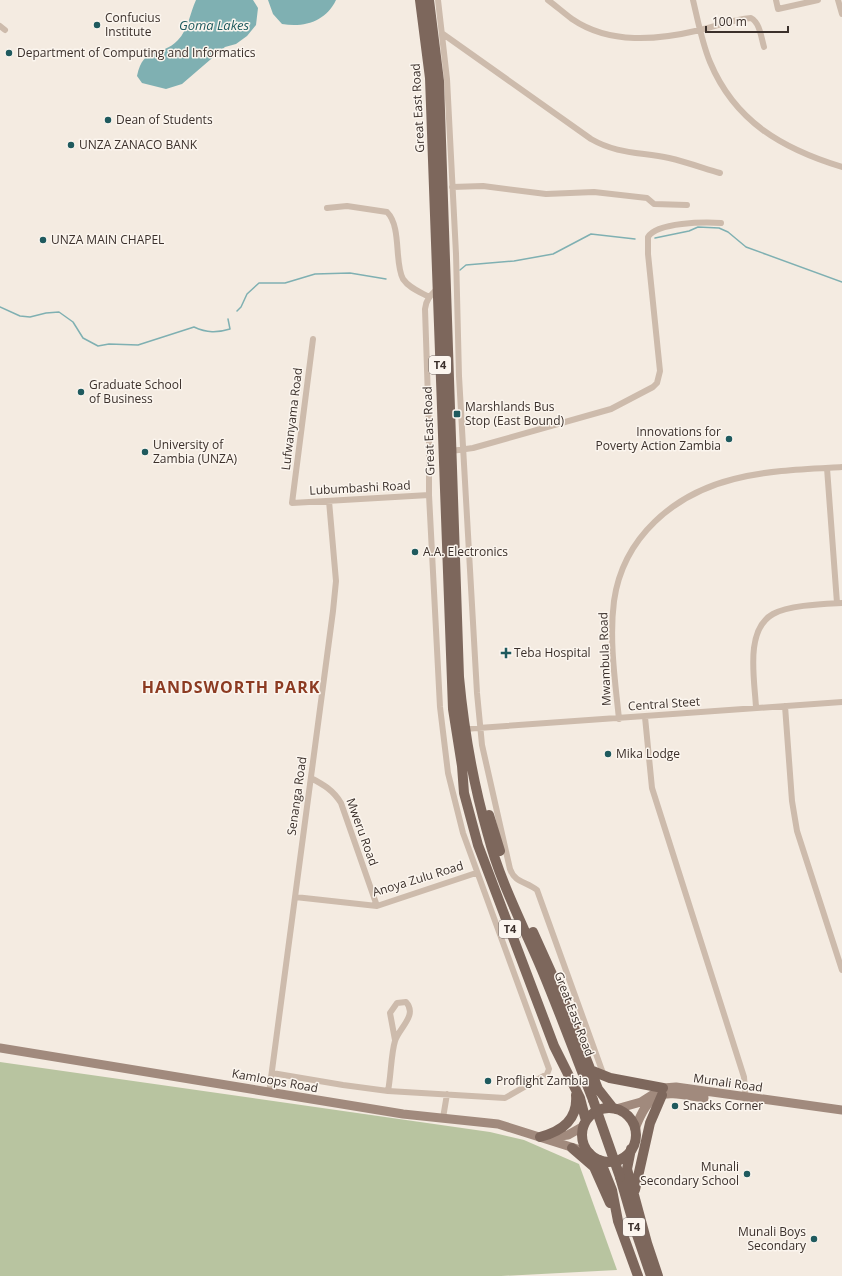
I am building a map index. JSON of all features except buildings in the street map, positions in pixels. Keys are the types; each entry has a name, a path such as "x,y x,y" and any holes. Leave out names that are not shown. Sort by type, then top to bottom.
{"main road":[{"name":"Great East Road","path":"420,0 430,78 450,643 460,730 466,765 488,836 508,891 542,970 591,1101 651,1276"},
{"name":"Great East Road","path":"429,0 439,81 460,730"},
{"name":"Great East Road","path":"466,765 481,789 506,871 561,994 590,1070 602,1096 614,1109"},
{"name":"Great East Road","path":"466,765 464,793 486,869 554,1046 582,1104 585,1124"},
{"name":"Kamloops Road","path":"0,1048 70,1058 269,1093 403,1114 498,1124 590,1153"},
{"path":"590,1070 604,1076 664,1090"},
{"path":"543,1137 560,1130 572,1118 577,1103 574,1087"},
{"name":"Munali Road","path":"664,1090 676,1094 842,1110"},
{"path":"664,1090 644,1107 635,1129 635,1143 623,1158 618,1160 600,1160 586,1148 582,1137 585,1124 595,1112 641,1102 664,1090"},
{"path":"634,1193 650,1123 664,1090"},
{"name":"Munali Road","path":"746,1101 842,1116"},
{"path":"614,1109 630,1119 635,1129"},
{"name":"Kamloops Road","path":"543,1137 568,1135 585,1124"},
{"path":"572,1148 594,1167 618,1221"},
{"name":"T4","path":"631,1149 628,1168 647,1243 658,1276"},
{"name":"T4","path":"600,1160 612,1190 618,1221 638,1276"},
{"name":"Great East Road","path":"618,1177 631,1236 644,1276"}],"street":[{"path":"438,0 447,79 456,254 463,450 480,727 489,778 510,869 516,880 532,886 537,890 604,1076"},
{"path":"548,0 573,20 592,30 614,36 640,39 663,38 751,18 755,20 758,26 764,47"},
{"path":"693,0 700,30 710,61 720,84 736,106 752,122 774,139 794,150 842,167"},
{"path":"776,0 778,9 818,0"},
{"path":"838,0 842,14"},
{"path":"443,34 591,139 606,147 624,152 668,158 720,173"},
{"path":"452,188 483,186 546,194 594,192 646,198 654,204 687,205"},
{"path":"327,208 347,206 387,212 392,216 402,277 409,286 429,297"},
{"path":"451,451 463,450 611,410 658,383 660,371 648,254 648,236 656,229 695,223 721,223"},
{"path":"272,1073 388,1091 505,1098 547,1074 549,1069 476,873 455,806 448,773 442,731 429,495 429,429 425,309 426,302 429,297 438,288"},
{"name":"Lufwanyama Road","path":"292,503 313,339"},
{"name":"Mwambula Road","path":"618,719 612,627 614,599 621,573 630,552 643,532 658,517 679,502 697,491 717,484 758,474 842,467"},
{"path":"756,708 753,659 754,643 761,627 772,614 785,609 839,603 827,468"},
{"name":"Lubumbashi Road","path":"292,503 429,495"},
{"name":"Senanga Road","path":"269,1093 336,581 329,501"},
{"name":"Central Steet","path":"442,731 480,727 618,719 842,702"},
{"path":"785,706 792,801 797,831 842,970"},
{"path":"645,717 652,788 744,1077 746,1101"},
{"name":"Mweru Road","path":"311,778 331,790 341,803 377,906"},
{"name":"Anoya Zulu Road","path":"295,897 377,906 476,873"},
{"path":"388,1091 395,1040 390,1013 397,1003 406,1002 410,1006 411,1013 395,1040"},
{"path":"443,1118 447,1094"}],"green space":[{"path":"0,1062 490,1132 524,1140 579,1164 617,1270 501,1276 0,1276"}],"water":[{"name":"Goma Lakes","path":"196,0 253,0 258,8 256,25 247,36 236,44 225,47 182,84 166,89 142,83 137,76 144,59 149,55 165,49 178,40 187,26"},
{"name":"Goma Lakes","path":"268,0 336,0 327,13 321,18 307,24 291,25 282,24 273,14"}],"waterway":[{"path":"655,238 689,231 698,227 719,228 728,232 746,247 842,282"},
{"path":"460,270 466,265 514,261 553,254 591,234 635,239"},
{"path":"237,311 241,307 247,294 259,283 285,283 315,274 350,273 386,279"},
{"path":"0,307 20,316 30,317 46,313 59,312 73,322 83,338 98,346 109,344 138,345 194,327 216,332 230,329 228,319"}],"place":[{"name":"Confucius Institute","path":"97,25"},
{"name":"Department of Computing and Informatics","path":"9,53"},
{"name":"Dean of Students","path":"108,120"},
{"name":"UNZA ZANACO BANK","path":"71,145"},
{"name":"UNZA MAIN CHAPEL","path":"43,240"},
{"name":"Graduate School of Business","path":"81,392"},
{"name":"Marshlands Bus Stop (East Bound)","path":"457,414"},
{"name":"Innovations for Poverty Action Zambia","path":"729,439"},
{"name":"University of Zambia (UNZA)","path":"145,452"},
{"name":"A.A. Electronics","path":"415,552"},
{"name":"Teba Hospital","path":"506,653"},
{"name":"Mika Lodge","path":"608,754"},
{"name":"Proflight Zambia","path":"488,1081"},
{"name":"Snacks Corner","path":"675,1106"},
{"name":"Munali Secondary School","path":"747,1174"},
{"name":"Munali Boys Secondary","path":"814,1239"}],"district":[{"name":"HANDSWORTH PARK","path":"231,687"}]}
